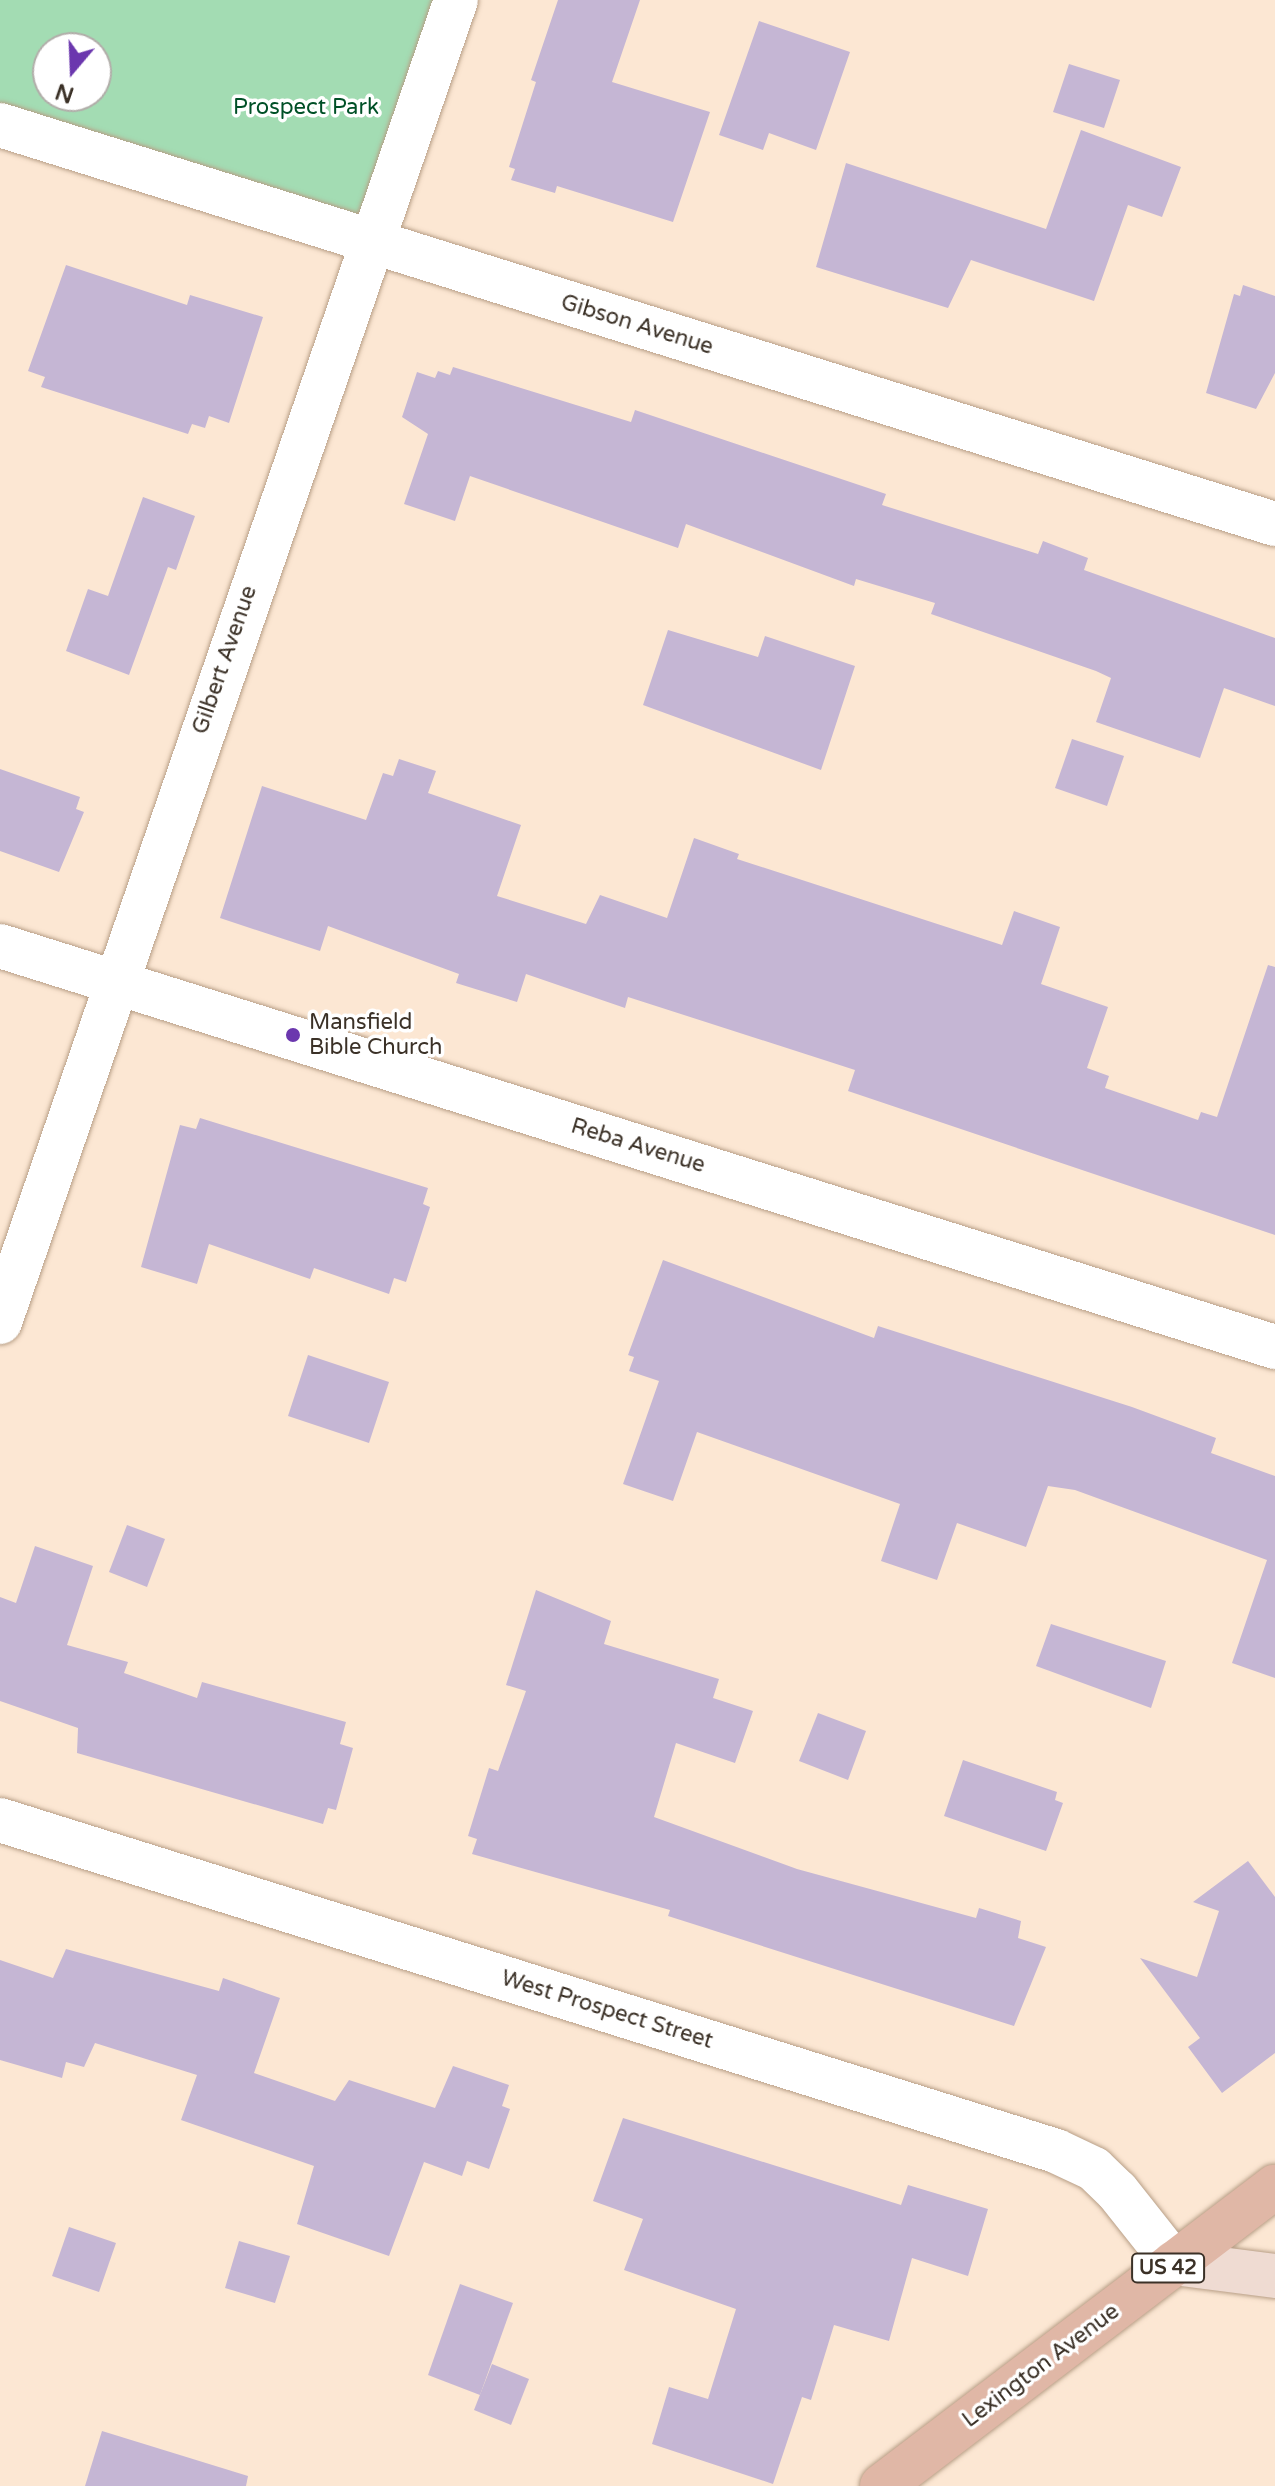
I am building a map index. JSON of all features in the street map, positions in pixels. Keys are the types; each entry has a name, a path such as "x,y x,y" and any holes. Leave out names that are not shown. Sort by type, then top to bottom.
{"main road":[{"name":"Lexington Avenue","path":"882,2486 1275,2187"}],"street":[{"name":"Gilbert Avenue","path":"0,1322 119,983 209,702 376,243 456,0"},
{"name":"Gibson Avenue","path":"0,125 1275,524"},
{"name":"Reba Avenue","path":"0,946 1275,1347"},
{"name":"West Prospect Street","path":"0,1820 1056,2151 1101,2176 1174,2263"},
{"path":"1174,2263 1275,2276"}],"green space":[{"name":"Prospect Park","path":"0,0 456,0 376,243 0,125"}],"building":[{"path":"558,0 640,0 612,82 710,112 673,222 557,186 555,193 511,180 515,169 509,167 536,82 531,80"},
{"path":"759,21 850,52 816,150 769,133 763,150 719,135"},
{"path":"1069,64 1120,80 1104,128 1053,112"},
{"path":"1081,130 1181,167 1162,217 1128,205 1094,301 971,260 948,308 816,267 846,163 1046,229"},
{"path":"66,265 187,305 190,295 263,317 229,423 209,416 205,428 192,424 188,434 41,387 45,377 28,371"},
{"path":"1243,285 1275,296 1275,373 1256,409 1206,393 1234,294 1240,296"},
{"path":"453,367 631,422 635,410 886,494 882,505 1038,554 1043,541 1088,558 1084,570 1275,638 1275,706 1224,688 1200,758 1096,722 1111,678 931,614 935,603 856,579 854,586 686,524 678,548 470,476 455,521 404,504 428,434 402,417 417,372 435,378 438,371 450,375"},
{"path":"143,497 195,516 176,570 168,567 129,675 66,651 88,589 108,596"},
{"path":"668,630 758,657 765,636 855,666 821,770 643,705"},
{"path":"1072,739 1124,756 1107,806 1055,788"},
{"path":"399,759 436,771 428,793 521,825 497,896 586,924 600,895 667,918 694,838 739,854 737,859 1002,945 1014,911 1060,927 1041,984 1108,1007 1087,1068 1109,1076 1105,1088 1198,1120 1201,1112 1217,1117 1268,965 1275,967 1275,1235 848,1091 855,1070 628,997 625,1008 526,974 517,1002 456,983 459,974 328,926 320,951 220,918 262,786 366,820 383,773 393,776"},
{"path":"0,769 80,797 76,809 84,812 59,872 0,851"},
{"path":"200,1118 428,1188 423,1204 430,1207 406,1282 394,1278 389,1294 314,1268 310,1279 209,1244 197,1284 141,1267 180,1125 196,1129"},
{"path":"663,1260 874,1338 878,1326 1132,1407 1216,1438 1211,1453 1275,1476 1275,1678 1232,1663 1267,1560 1075,1490 1048,1486 1026,1547 957,1523 937,1580 881,1561 900,1504 697,1432 673,1501 623,1484 659,1381 629,1371 634,1357 628,1355"},
{"path":"308,1355 389,1382 369,1443 288,1416"},
{"path":"127,1525 165,1539 147,1587 109,1572"},
{"path":"35,1546 93,1566 67,1645 128,1662 124,1673 197,1698 202,1682 346,1722 340,1744 353,1748 336,1810 328,1808 323,1824 77,1753 78,1728 0,1701 0,1597 16,1603"},
{"path":"536,1590 611,1621 604,1644 719,1679 713,1698 753,1711 735,1763 676,1743 654,1817 797,1869 976,1918 979,1908 1021,1921 1018,1938 1046,1947 1014,2026 668,1916 670,1910 472,1854 477,1839 468,1836 489,1768 498,1771 526,1691 506,1685"},
{"path":"1051,1624 1166,1661 1151,1708 1036,1666"},
{"path":"818,1713 866,1731 848,1780 799,1761"},
{"path":"963,1760 1057,1792 1055,1800 1063,1803 1046,1851 944,1816"},
{"path":"1248,1861 1275,1897 1275,2053 1222,2093 1188,2047 1200,2038 1140,1958 1197,1977 1219,1911 1193,1902"},
{"path":"66,1949 219,1991 223,1978 280,1998 254,2073 335,2101 349,2080 435,2108 453,2066 509,2085 502,2106 510,2109 489,2169 467,2161 462,2176 424,2162 389,2256 297,2224 314,2166 181,2120 197,2075 95,2043 84,2067 66,2062 62,2078 0,2060 0,1960 53,1978"},
{"path":"623,2118 901,2205 908,2185 988,2209 968,2276 912,2258 889,2341 834,2325 811,2400 802,2397 773,2484 652,2444 669,2387 708,2399 736,2309 624,2270 643,2219 593,2201"},
{"path":"69,2227 116,2243 99,2292 52,2276"},
{"path":"239,2241 290,2256 275,2303 225,2288"},
{"path":"460,2284 513,2303 480,2395 428,2375"},
{"path":"492,2364 529,2379 511,2425 474,2410"},
{"path":"102,2431 248,2476 246,2486 85,2486"}],"place":[{"name":"Mansfield Bible Church","path":"293,1035"}]}
